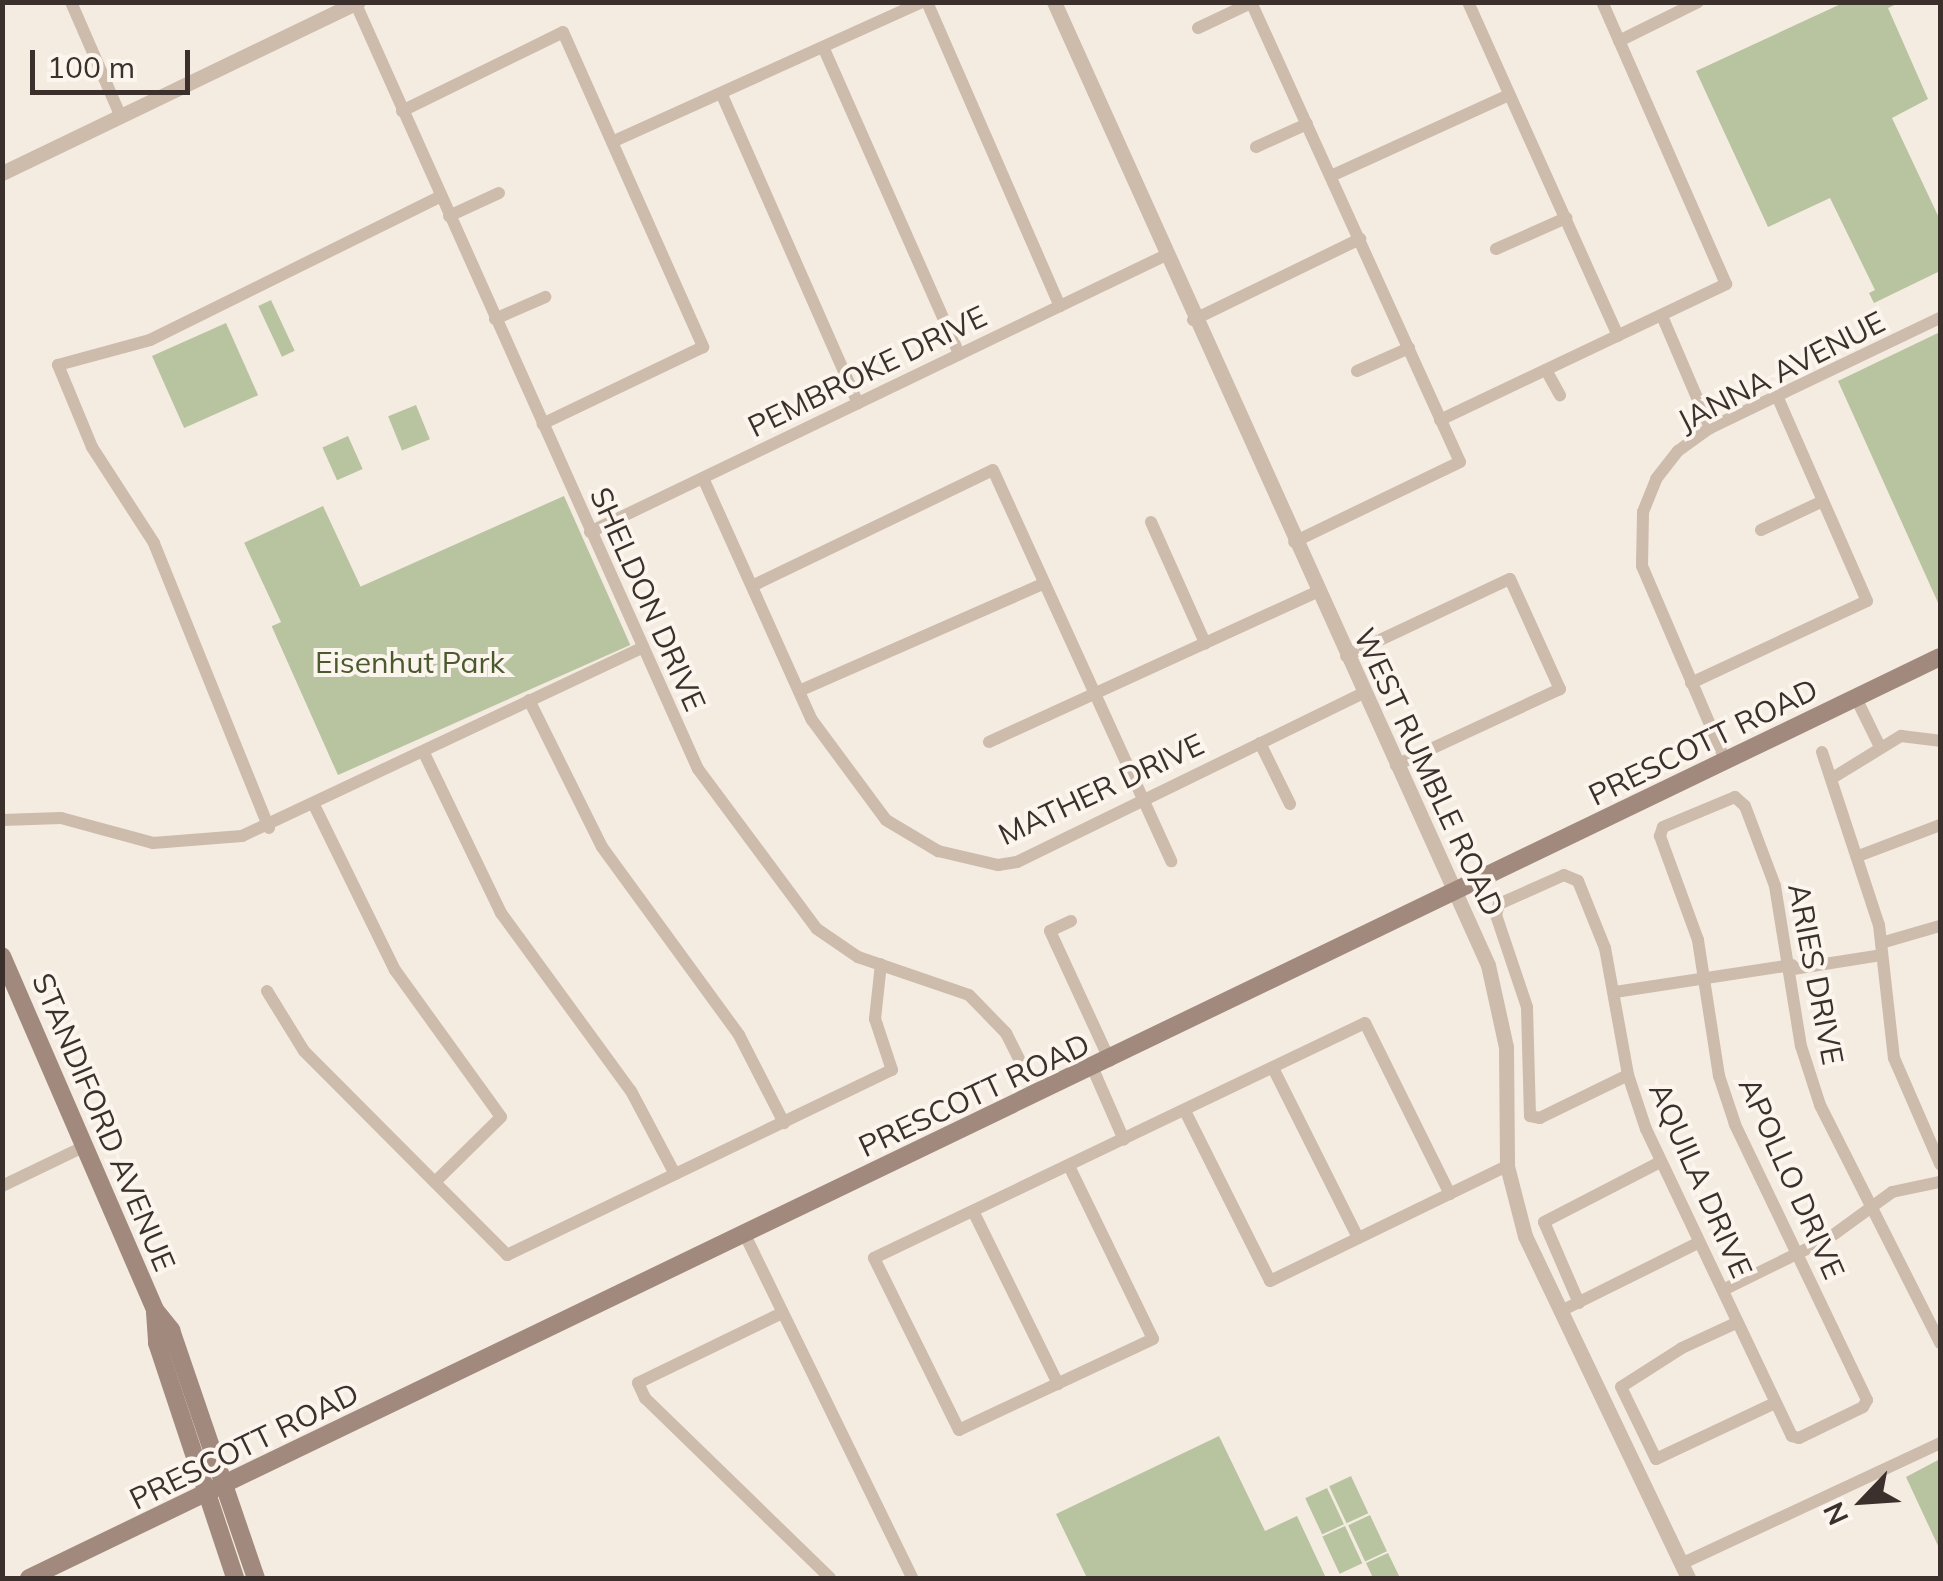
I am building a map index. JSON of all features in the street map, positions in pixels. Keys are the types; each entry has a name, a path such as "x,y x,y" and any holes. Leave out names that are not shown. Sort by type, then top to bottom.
{"main road":[{"name":"PRESCOTT ROAD","path":"29,1578 1101,1065 1940,657"},
{"name":"STANDIFORD AVENUE","path":"2,956 155,1310 171,1330 256,1578"},
{"name":"STANDIFORD AVENUE","path":"155,1310 157,1343 235,1578"}],"street":[{"path":"70,2 121,117"},
{"path":"612,142 925,2 1060,306"},
{"name":"WEST RUMBLE ROAD","path":"1054,2 1193,320 1454,894 1502,1011 1507,1166 1528,1244 1572,1306 1684,1571"},
{"path":"1468,2 1618,336"},
{"path":"1440,420 1726,284 1602,2"},
{"path":"1619,41 1698,2"},
{"path":"2,173 356,3"},
{"name":"SHELDON DRIVE","path":"356,3 698,769 802,912 836,945 881,964 934,978 982,1004 1006,1033 1037,1095"},
{"path":"1198,28 1251,3 1460,462 1294,542"},
{"path":"402,111 563,32 703,347 542,424"},
{"path":"824,49 959,354"},
{"path":"722,95 858,403"},
{"path":"1332,176 1509,96"},
{"path":"1256,147 1307,124"},
{"path":"449,216 498,193"},
{"path":"269,828 154,543 92,447 58,364 150,340 440,196"},
{"path":"1496,249 1566,218"},
{"path":"1193,320 1360,240"},
{"name":"PEMBROKE DRIVE","path":"590,532 1166,255"},
{"path":"496,319 546,296"},
{"path":"1662,316 1710,428"},
{"name":"JANNA AVENUE","path":"1726,762 1646,584 1640,533 1656,479 1678,451 1710,428 1940,318"},
{"path":"1357,372 1409,348"},
{"path":"1546,370 1560,395"},
{"path":"1690,684 1867,601 1777,396"},
{"path":"752,586 993,470 1171,861"},
{"name":"MATHER DRIVE","path":"703,478 812,720 886,820 938,852 1006,865 1363,693"},
{"path":"1761,530 1822,501"},
{"path":"1151,522 1205,643"},
{"path":"1346,656 1510,579 1560,689 1396,765"},
{"path":"799,691 1043,584"},
{"path":"989,742 1317,592"},
{"path":"2,820 61,818 132,840 179,844 269,828 642,648"},
{"path":"1856,698 1879,745"},
{"path":"529,700 602,847 739,1035 784,1123"},
{"path":"1834,776 1879,745 1901,736 1940,741"},
{"path":"1260,743 1290,804"},
{"path":"1822,752 1861,854 1881,949 1894,1058 1940,1164"},
{"path":"424,753 501,913 631,1091 675,1174"},
{"name":"ARIES DRIVE","path":"1660,831 1722,798 1741,800 1775,886 1807,1069 1870,1208 1940,1343"},
{"path":"315,807 395,970 500,1117 434,1182"},
{"path":"1861,854 1940,825"},
{"name":"APOLLO DRIVE","path":"1660,831 1705,975 1725,1092 1867,1400 1796,1438"},
{"name":"AQUILA DRIVE","path":"1628,1075 1540,1118 1530,1116 1527,1008 1496,909 1571,875 1595,918 1615,992 1628,1075 1660,1162 1736,1324 1796,1438"},
{"path":"1071,921 1050,931 1101,1065 1124,1140"},
{"path":"1615,992 1705,975 1792,967 1881,949 1940,926"},
{"path":"267,991 304,1051 507,1255 892,1070 874,1019 881,964"},
{"path":"1068,1166 1153,1339 959,1430 874,1258 1364,1023 1450,1194"},
{"path":"1273,1068 1358,1238"},
{"path":"1185,1111 1270,1281 1507,1166"},
{"path":"2,1186 85,1146"},
{"path":"1660,1162 1544,1222 1572,1306 1698,1244"},
{"path":"1722,1290 1797,1253 1892,1192 1940,1182"},
{"path":"973,1211 1058,1384"},
{"path":"744,1234 912,1578"},
{"path":"782,1313 638,1383 645,1398 830,1578"},
{"path":"1736,1324 1622,1384 1656,1459 1775,1403"},
{"path":"1684,1571 1940,1443"}],"green space":[{"path":"1843,3 1899,3 1888,8 1928,99 1892,118 1940,220 1940,271 1874,303 1869,293 1875,290 1830,198 1768,227 1696,71"},
{"path":"271,300 295,351 282,357 258,306"},
{"path":"226,323 258,395 184,428 152,356"},
{"path":"1940,332 1940,607 1838,381"},
{"path":"416,405 430,439 402,451 388,416"},
{"path":"348,436 363,469 337,480 322,447"},
{"name":"Eisenhut Park","path":"564,496 630,645 338,775 272,626"},
{"path":"323,506 361,587 282,623 244,543"},
{"path":"1219,1436 1265,1531 1297,1516 1326,1578 1087,1578 1056,1514"},
{"path":"1940,1459 1940,1550 1906,1477"},
{"path":"1351,1476 1368,1513 1347,1523 1329,1486"},
{"path":"1327,1488 1344,1524 1322,1534 1305,1498"},
{"path":"1370,1515 1387,1551 1365,1561 1348,1525"},
{"path":"1345,1526 1362,1563 1340,1574 1322,1537"},
{"path":"1388,1553 1400,1578 1373,1578 1366,1563"}]}
